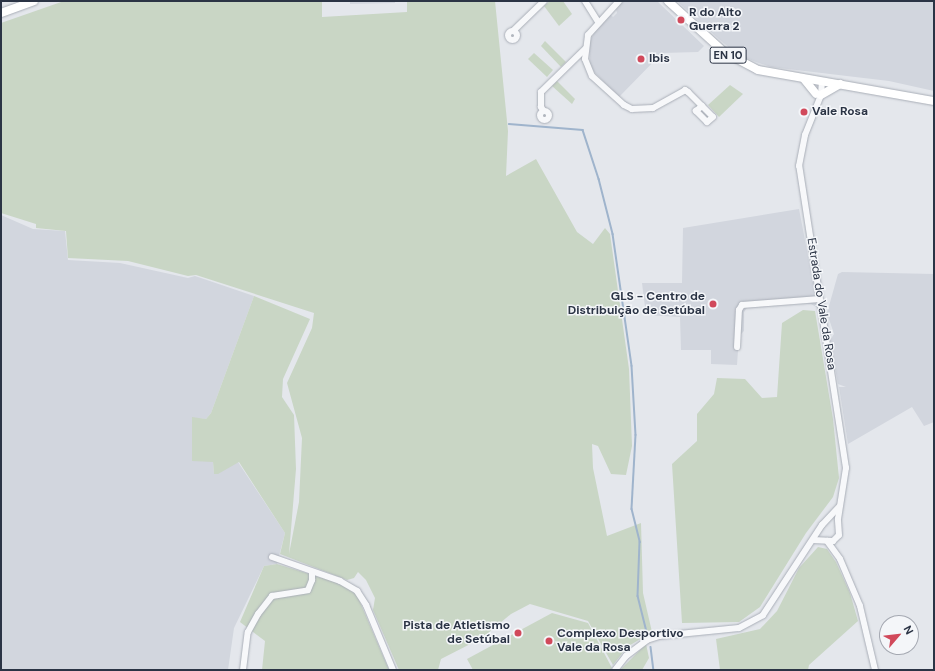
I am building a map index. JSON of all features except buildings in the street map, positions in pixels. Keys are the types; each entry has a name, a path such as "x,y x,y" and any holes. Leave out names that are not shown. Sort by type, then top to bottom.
{"main road":[{"path":"1,13 34,1"},
{"name":"EN 10","path":"668,1 733,58 758,70 934,101"},
{"path":"804,79 819,95 840,84"}],"street":[{"path":"513,30 544,1"},
{"path":"584,1 598,22"},
{"path":"618,1 588,35 584,59 592,76 624,106 639,110 653,108 685,90 702,106"},
{"path":"543,110 541,107 541,92 585,49"},
{"name":"Estrada do Vale da Rosa","path":"822,82 801,150 799,166 844,440 846,468 839,526"},
{"path":"737,347 739,310 742,305 820,299"},
{"path":"615,670 635,647 659,636 739,628 752,623 770,608 820,528 827,522 842,503"},
{"path":"827,522 834,522 839,526 838,538 840,559"},
{"path":"820,528 820,534 840,559 863,615 875,670"},
{"path":"813,540 838,538"},
{"path":"272,557 340,581 357,592 366,605 393,670"},
{"path":"243,670 248,632 258,614 268,600 278,594 308,590 312,580 312,572"}],"shaded area":[{"path":"350,1 395,1 395,3 350,4"},
{"path":"624,1 657,1 704,46 698,52 662,53 619,97 594,72 590,63 589,43 596,29 610,14 613,17 617,13 616,9"},
{"path":"677,1 934,1 934,91 889,81 771,67 756,62 737,54"},
{"path":"799,209 818,308 811,304 803,303 747,308 744,312 744,331 739,336 737,365 711,364 711,350 681,350 680,317 646,315 642,283 682,283 683,228"},
{"path":"1,215 33,229 65,231 68,260 120,263 188,278 195,276 254,296 211,413 206,419 192,418 213,462 214,474 238,462 285,533 277,564 264,566 234,628 228,670 1,670"},
{"path":"842,272 934,274 934,422 924,426 912,407 848,444 839,387 846,387 838,384 830,340 834,334 827,313 838,274"}],"green space":[{"path":"64,1 322,1 322,17 407,12 407,1 495,1 508,131 506,176 536,159 577,232 593,244 605,228 610,234 629,369 632,446 626,475 611,474 598,446 592,444 593,468 607,536 641,523 643,593 652,632 627,647 613,665 588,621 530,604 511,614 482,638 441,659 438,670 399,670 373,610 375,598 366,580 358,572 354,578 347,580 280,554 285,533 239,462 218,474 214,474 213,462 192,461 192,417 206,419 211,413 254,296 310,319 283,379 282,397 294,415 296,469 289,554 299,502 302,438 287,383 312,328 314,313 196,275 188,276 128,261 68,258 66,231 36,228 36,224 1,213 1,23"},
{"path":"550,1 563,1 572,14 559,26 544,6"},
{"path":"545,41 566,62 561,67 541,46"},
{"path":"534,53 553,70 547,77 528,59"},
{"path":"557,81 575,99 572,104 552,86"},
{"path":"730,85 743,94 719,117 708,105"},
{"path":"803,310 815,311 833,419 839,478 833,497 806,533 760,607 739,622 682,623 672,464 697,441 697,414 714,394 717,378 745,379 762,398 777,397 782,323"},
{"path":"818,547 827,549 836,562 850,593 858,621 809,665 808,670 720,670 716,639 760,629 777,611 799,568"},
{"path":"277,564 342,584 357,595 389,670 262,670 265,641 240,622 264,566"},
{"name":"Complexo Desportivo Vale da Rosa","path":"552,613 588,623 612,668 610,670 473,670 467,659"},
{"path":"646,644 649,658 642,670 620,670"}],"waterway":[{"path":"509,124 583,130 599,179 613,234 632,366 636,435 632,509 640,542 638,596 647,631"},
{"path":"651,647 654,670"}],"place":[{"name":"R do Alto Guerra 2","path":"681,20"},
{"name":"Ibis","path":"641,59"},
{"name":"Vale Rosa","path":"804,112"},
{"name":"GLS - Centro de Distribuição de Setúbal","path":"713,304"},
{"name":"Pista de Atletismo de Setúbal","path":"518,633"},
{"name":"Complexo Desportivo Vale da Rosa","path":"549,641"}]}
